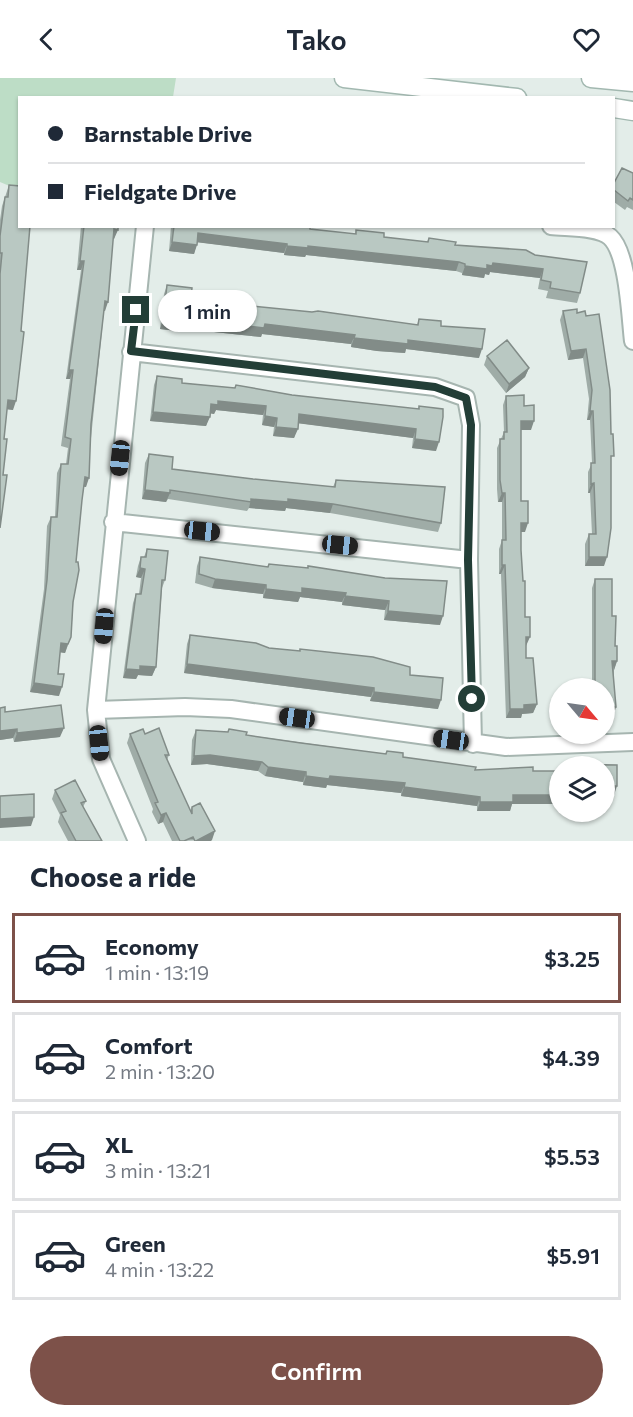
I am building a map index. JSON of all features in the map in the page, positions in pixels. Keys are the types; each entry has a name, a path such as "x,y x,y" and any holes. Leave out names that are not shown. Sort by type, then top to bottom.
{"main road":[{"path":"344,78 500,96"},
{"path":"591,78 633,82"},
{"path":"615,108 633,111"}],"street":[{"path":"137,841 101,759 96,711 113,522 146,228"},
{"path":"566,228 610,236 620,252 633,341"},
{"path":"131,351 435,387 466,398 471,425 468,560 473,744"},
{"path":"113,522 468,560"},
{"path":"96,711 185,707 231,709 506,747 633,742"}],"green space":[{"path":"0,78 176,78 173,96 18,96 18,190 0,182"}],"building":[{"path":"622,168 633,173 633,200 630,198 628,201 615,191 615,181"},
{"path":"9,185 18,186 18,228 30,228 21,331 24,332 16,401 8,400 4,439 7,439 3,475 7,475 0,528 0,274 2,253 0,253 0,236 5,197 8,197"},
{"path":"84,228 118,228 118,230 114,229 108,302 105,301 91,424 89,478 85,477 82,500 76,562 78,562 79,570 73,602 71,637 68,644 61,643 58,674 64,674 62,687 34,683 47,580 51,517 57,517 61,464 68,464 71,439 65,437 73,370 69,370 84,261 80,261"},
{"path":"174,228 310,228 356,234 356,230 384,233 384,237 428,242 429,238 456,242 455,245 526,250 535,255 587,262 580,293 550,288 551,282 541,280 543,269 493,263 492,266 487,265 487,269 465,266 459,262 308,246 308,248 287,246 287,244 198,233 197,245 172,242"},
{"path":"167,285 192,288 191,297 230,301 230,304 318,311 418,325 419,319 441,321 441,326 485,329 482,349 408,340 408,344 354,338 355,335 265,324 264,328 189,319 188,323 163,320"},
{"path":"577,309 577,313 585,311 586,316 599,314 610,390 614,456 611,456 611,528 607,557 589,557 589,534 596,534 594,483 591,484 591,463 595,463 593,411 590,411 592,390 586,349 571,351 563,311"},
{"path":"507,340 529,368 509,384 487,356"},
{"path":"157,376 182,379 182,383 235,388 236,385 292,395 419,409 419,406 443,409 439,442 415,439 416,429 299,414 298,429 276,427 277,418 265,416 266,406 218,401 218,405 211,404 210,417 153,412"},
{"path":"524,395 524,406 534,405 534,421 521,421 521,501 528,501 528,523 521,523 521,550 523,581 525,581 525,617 530,617 530,637 526,637 526,658 533,658 537,704 524,705 524,709 510,709 505,565 502,565 502,540 506,540 505,493 502,493 500,480 500,439 504,439 504,432 507,432 506,396"},
{"path":"149,454 173,457 172,469 253,479 335,487 336,480 445,487 441,523 333,504 288,499 288,502 251,499 251,502 170,490 170,493 145,490"},
{"path":"147,549 168,551 165,580 162,580 156,667 140,666 140,670 126,669 136,594 141,594 145,569 140,568 141,557 146,557"},
{"path":"200,557 268,567 269,564 308,568 308,566 385,578 447,581 443,616 388,611 389,601 345,596 346,593 302,588 302,593 266,589 266,585 215,579 199,574"},
{"path":"595,579 612,579 612,616 616,616 617,661 612,661 613,678 595,678"},
{"path":"190,635 256,643 269,648 373,657 410,667 410,675 443,678 441,700 374,692 374,688 187,664"},
{"path":"61,705 64,728 17,733 17,729 0,731 0,708 5,707 5,712"},
{"path":"159,728 169,755 165,755 192,814 192,807 200,803 215,831 196,841 193,837 180,841 166,813 161,815 155,803 158,802 130,734 143,729 145,734"},
{"path":"229,729 247,732 246,735 301,743 386,754 387,751 403,753 403,757 476,767 475,770 533,767 533,771 549,771 549,795 513,795 513,802 480,802 480,797 404,787 405,783 330,776 329,779 306,776 306,772 268,767 262,762 210,755 194,756 196,730 228,732"},
{"path":"615,765 617,765 617,786 615,786"},
{"path":"75,780 86,801 81,803 102,841 76,841 61,813 66,811 55,790"},
{"path":"34,794 34,817 0,819 0,796"}],"route":[{"path":"136,310 131,351 435,387 466,398 471,425 468,560 472,699"}]}
